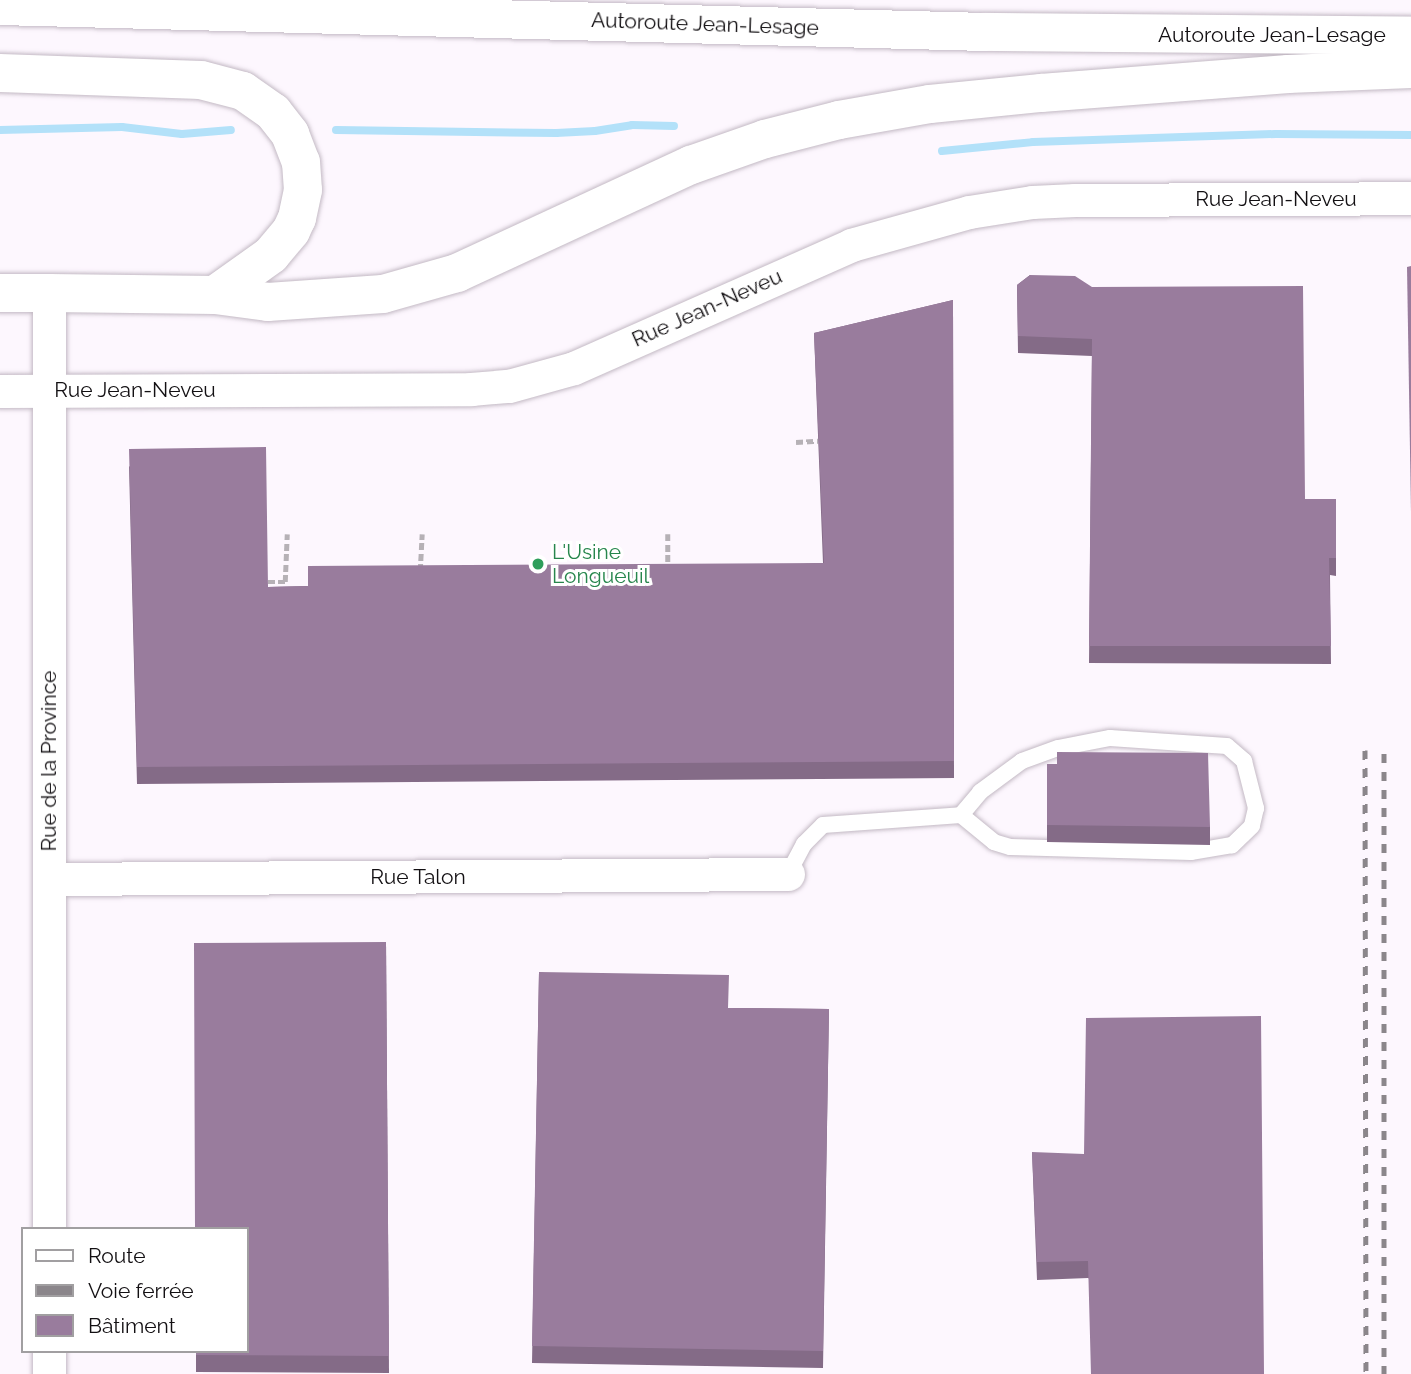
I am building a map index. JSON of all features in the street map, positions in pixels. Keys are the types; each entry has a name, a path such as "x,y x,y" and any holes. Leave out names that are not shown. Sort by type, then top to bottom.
{"main road":[{"name":"Autoroute Jean-Lesage","path":"0,6 987,32 1411,36"},
{"path":"0,293 215,295 268,302 375,296 419,286 457,273 691,165 765,139 871,113 955,101 1100,88 1411,69"},
{"path":"0,73 201,80 243,91 274,112 290,134 301,162 303,190 297,218 291,231 271,255 215,295"}],"street":[{"name":"Rue Jean-Neveu","path":"0,391 471,389 509,386 574,368 851,245 949,216 1054,201 1411,198"},
{"name":"Rue de la Province","path":"49,293 49,1227"},
{"name":"Rue Talon","path":"49,879 788,874"},
{"path":"49,1353 49,1374"}],"lane":[{"path":"788,874 804,844 823,825 961,815 994,842 1010,848 1191,852 1231,845 1252,826 1256,808 1244,761 1227,746 1110,738 1058,748 1023,761 980,792 961,815"}],"path":[{"path":"796,442 818,442"},
{"path":"268,582 285,582 287,534"},
{"path":"420,582 422,534"},
{"path":"668,534 668,581"}],"building":[{"path":"1411,266 1411,512 1407,267"},
{"path":"1030,275 1075,276 1092,287 1303,286 1305,499 1336,499 1336,558 1329,558 1331,646 1089,646 1092,339 1018,336 1017,285"},
{"path":"953,300 954,761 137,767 129,449 266,447 268,587 308,586 308,566 824,563 814,333"},
{"path":"1057,752 1208,753 1210,827 1047,825 1047,764 1057,764"},
{"path":"386,942 389,1356 196,1355 248,1353 248,1227 195,1227 194,943"},
{"path":"539,972 729,975 728,1008 829,1009 823,1351 532,1346"},
{"path":"1261,1016 1264,1374 1091,1374 1088,1261 1037,1262 1032,1152 1084,1154 1086,1018"}],"waterway":[{"path":"336,130 556,133 632,125 674,126"},
{"path":"0,130 122,127 182,134 231,130"},
{"path":"942,151 1033,142 1276,134 1411,135"}],"railway":[{"path":"1384,749 1384,1374"},
{"path":"1365,750 1366,1374"}],"place":[{"name":"L'Usine Longueuil","path":"538,564"}]}
